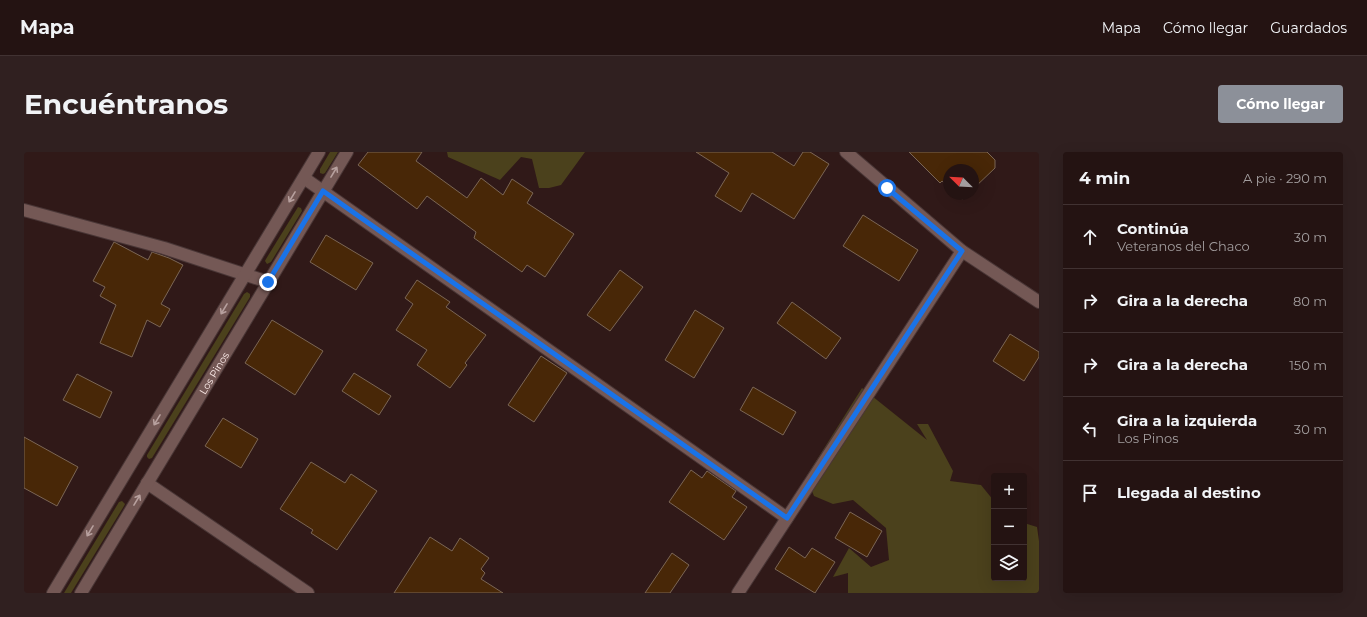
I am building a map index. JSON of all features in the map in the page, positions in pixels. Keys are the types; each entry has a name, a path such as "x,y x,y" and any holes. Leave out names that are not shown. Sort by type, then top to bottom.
{"street":[{"path":"53,593 319,152"},
{"name":"Los Pinos","path":"81,593 347,152"},
{"path":"846,152 962,251 1039,302"},
{"path":"304,178 787,518"},
{"path":"24,210 164,248 268,282"},
{"path":"738,593 962,251"},
{"path":"147,483 308,593"}],"shaded area":[{"path":"330,152 338,152 325,173 320,173 320,169"},
{"path":"447,152 585,152 561,185 549,188 539,188 532,159 521,157 500,180 448,157"},
{"path":"298,207 301,208 302,211 271,262 267,264 265,261 266,259"},
{"path":"247,292 250,294 250,297 152,458 149,459 147,455 244,294"},
{"path":"862,388 927,440 917,424 928,424 953,471 950,481 981,485 991,497 991,581 1027,581 1027,524 1037,527 1039,541 1039,593 848,593 848,573 833,577 849,548 871,567 889,560 886,528 853,500 833,504 814,496 806,477"},
{"path":"122,501 125,504 124,506 71,593 64,593 119,502"}],"building":[{"path":"368,152 422,152 416,161 467,198 481,178 503,195 512,179 533,193 527,203 574,234 545,277 527,265 522,272 474,238 476,232 427,196 417,209 358,165"},
{"path":"696,152 772,152 794,166 803,152 810,152 829,164 794,219 752,193 741,212 715,196 729,173"},
{"path":"909,152 987,152 995,160 995,168 979,183 979,164 943,164 943,182 940,183"},
{"path":"863,215 918,250 899,281 843,246"},
{"path":"326,235 373,263 356,290 310,262"},
{"path":"114,242 148,260 152,252 183,265 161,304 170,309 160,327 147,320 132,357 100,343 116,305 100,296 105,287 93,281"},
{"path":"620,270 643,287 610,331 587,315"},
{"path":"417,280 450,302 446,307 486,335 465,363 467,365 450,388 417,365 427,350 396,330 413,304 405,298"},
{"path":"792,302 841,338 826,359 777,323"},
{"path":"695,310 724,328 694,378 665,360"},
{"path":"272,320 323,351 295,395 245,363"},
{"path":"1010,334 1039,352 1039,357 1024,381 993,361"},
{"path":"541,356 567,373 534,422 508,405"},
{"path":"354,373 391,396 379,415 342,391"},
{"path":"77,374 112,392 100,418 63,400"},
{"path":"753,387 796,412 783,435 740,410"},
{"path":"223,418 258,439 241,468 205,446"},
{"path":"24,437 78,467 57,506 24,488"},
{"path":"311,462 345,483 351,474 377,491 337,550 311,533 313,530 280,509"},
{"path":"691,470 702,478 707,471 736,491 732,497 747,507 724,540 669,502"},
{"path":"850,512 882,531 867,557 835,538"},
{"path":"430,537 452,551 460,538 489,558 481,569 485,573 481,579 503,593 394,593"},
{"path":"789,547 805,558 812,548 835,562 815,593 775,569"},
{"path":"672,553 689,565 670,593 645,593"}],"route":[{"path":"268,282 323,191 787,518 962,251 887,188"}]}
